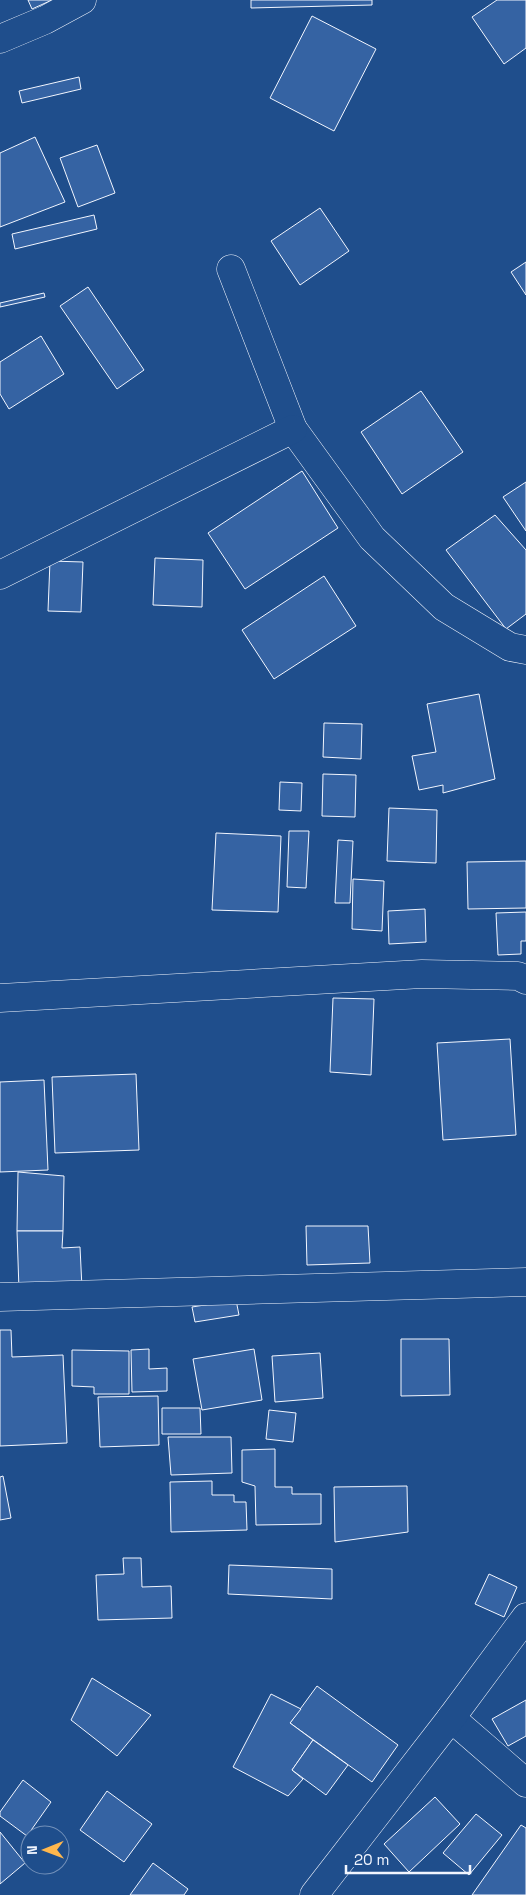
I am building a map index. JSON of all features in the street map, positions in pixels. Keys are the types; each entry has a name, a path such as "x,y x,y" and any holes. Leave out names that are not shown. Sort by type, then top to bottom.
{"street":[{"path":"0,39 45,20 82,0"},
{"path":"231,269 293,429 372,538 444,607 510,647 526,650"},
{"path":"0,575 293,429"},
{"path":"0,998 422,974 518,976 526,980"},
{"path":"0,1297 526,1282"},
{"path":"314,1895 451,1718 526,1617"},
{"path":"451,1718 526,1783"}],"building":[{"path":"28,0 52,0 32,9"},
{"path":"251,0 372,0 372,5 251,8"},
{"path":"497,0 526,0 526,48 504,64 472,17"},
{"path":"312,16 376,49 334,131 270,98"},
{"path":"79,77 81,89 22,103 19,91"},
{"path":"35,137 65,202 0,227 0,153"},
{"path":"97,145 115,193 78,207 60,158"},
{"path":"320,208 349,251 300,285 271,241"},
{"path":"94,215 97,229 15,249 12,234"},
{"path":"526,262 526,295 511,272"},
{"path":"88,287 144,370 117,389 60,306"},
{"path":"44,293 45,297 0,307 0,303"},
{"path":"41,336 64,374 9,409 0,394 0,362"},
{"path":"421,391 463,452 402,494 361,432"},
{"path":"302,471 338,528 245,589 208,533"},
{"path":"526,482 526,531 503,497"},
{"path":"495,515 526,550 526,614 506,629 446,550"},
{"path":"155,558 203,560 202,607 153,605"},
{"path":"50,561 83,562 81,612 48,611"},
{"path":"324,576 356,626 274,679 242,630"},
{"path":"479,694 495,779 443,793 443,785 419,790 412,756 436,752 427,704"},
{"path":"324,723 362,724 361,759 323,757"},
{"path":"323,774 356,775 355,817 322,816"},
{"path":"280,782 302,783 301,811 279,810"},
{"path":"389,808 437,810 436,863 387,861"},
{"path":"289,831 309,831 306,888 287,887"},
{"path":"216,833 281,836 278,912 212,910"},
{"path":"338,840 353,841 350,903 335,903"},
{"path":"526,861 526,908 468,909 467,862"},
{"path":"353,879 384,881 382,931 352,929"},
{"path":"425,909 426,942 389,944 388,911"},
{"path":"526,912 526,941 521,941 521,954 498,955 496,913"},
{"path":"333,998 374,999 371,1075 330,1072"},
{"path":"510,1039 516,1135 443,1140 437,1043"},
{"path":"136,1074 139,1150 55,1153 52,1077"},
{"path":"44,1080 48,1170 0,1172 0,1082"},
{"path":"18,1172 64,1176 63,1231 17,1231"},
{"path":"306,1226 368,1226 370,1263 307,1265"},
{"path":"17,1231 63,1231 62,1248 80,1247 82,1288 19,1290"},
{"path":"236,1300 239,1315 195,1322 192,1307"},
{"path":"0,1330 11,1330 12,1357 63,1355 67,1443 0,1446"},
{"path":"401,1339 449,1339 450,1395 401,1396"},
{"path":"149,1349 149,1369 167,1368 167,1391 132,1392 131,1350"},
{"path":"254,1349 262,1400 202,1410 193,1359"},
{"path":"72,1350 129,1351 129,1394 94,1394 94,1387 72,1386"},
{"path":"320,1353 323,1398 275,1402 272,1356"},
{"path":"158,1396 159,1445 100,1447 98,1397"},
{"path":"162,1408 200,1408 201,1434 162,1434"},
{"path":"269,1410 296,1413 293,1442 266,1439"},
{"path":"168,1437 231,1437 232,1473 171,1475"},
{"path":"275,1449 275,1487 292,1487 292,1494 321,1494 321,1524 256,1525 255,1486 242,1482 242,1450"},
{"path":"3,1476 11,1518 0,1520 0,1477"},
{"path":"212,1481 212,1495 234,1495 234,1502 246,1502 247,1530 171,1532 170,1482"},
{"path":"407,1486 408,1532 335,1542 334,1487"},
{"path":"123,1558 141,1558 142,1587 171,1586 172,1618 98,1620 96,1575 124,1574"},
{"path":"229,1565 332,1569 332,1599 228,1594"},
{"path":"489,1574 517,1587 504,1617 475,1604"},
{"path":"92,1678 151,1715 117,1756 71,1720"},
{"path":"317,1686 398,1745 372,1782 290,1723"},
{"path":"271,1694 301,1709 290,1723 313,1740 292,1770 303,1779 288,1796 233,1767"},
{"path":"526,1700 526,1736 508,1746 492,1719"},
{"path":"313,1740 348,1765 326,1795 292,1770"},
{"path":"23,1780 51,1802 35,1825 20,1825 20,1831 0,1816 0,1812"},
{"path":"107,1791 152,1824 124,1862 80,1830"},
{"path":"435,1797 460,1824 409,1872 384,1844"},
{"path":"476,1814 502,1835 469,1875 443,1853"},
{"path":"521,1825 526,1828 526,1895 472,1895"},
{"path":"0,1832 20,1857 20,1867 0,1884"},
{"path":"153,1863 188,1889 184,1895 130,1895"}]}
